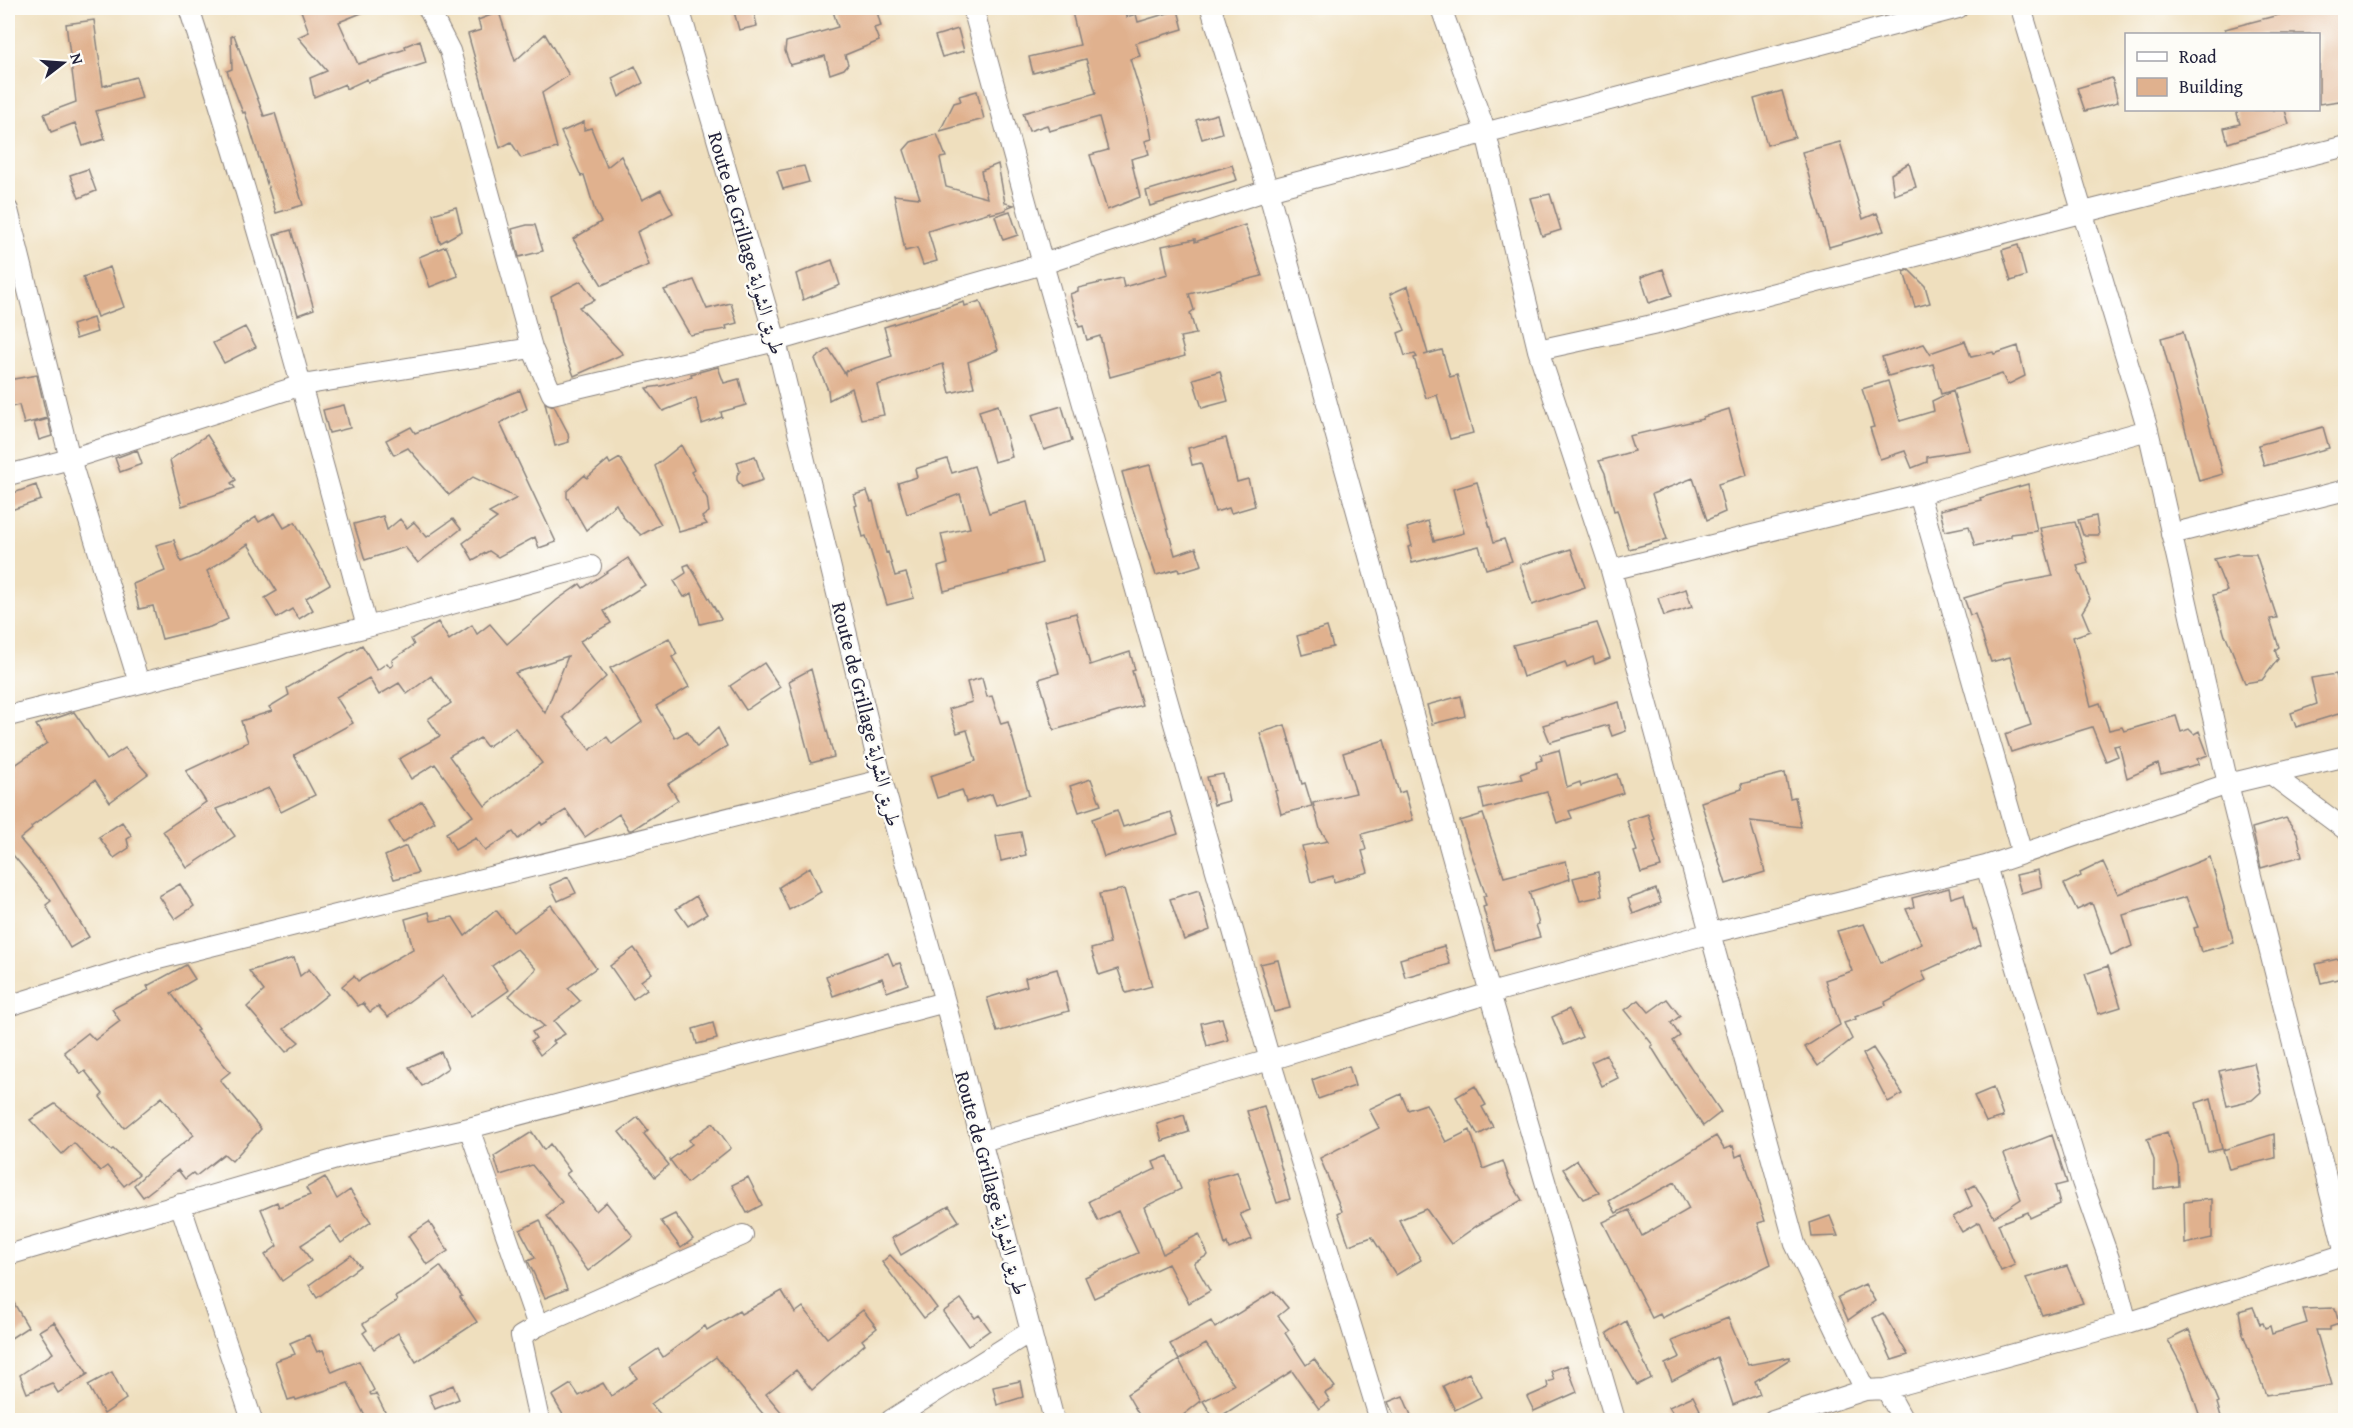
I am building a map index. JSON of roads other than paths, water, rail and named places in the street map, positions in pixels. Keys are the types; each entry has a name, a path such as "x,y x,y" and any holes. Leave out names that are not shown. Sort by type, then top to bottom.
{"street":[{"path":"189,8 232,143 302,385 367,627"},
{"path":"428,8 450,51 532,348 552,394 776,341 1042,264 1268,190 1958,8"},
{"name":"Route de Grillage طريق الشواية","path":"680,8 776,341 882,780 945,1002 1054,1420"},
{"path":"973,8 1042,264 1270,1060 1380,1420"},
{"path":"1211,8 1268,190 1490,993 1615,1420"},
{"path":"1441,8 1486,133 1538,350 1611,570 1795,1244 1865,1390"},
{"path":"1773,1420 1865,1390 1886,1389 2127,1323 2345,1255 2228,784 2148,430 2021,8"},
{"path":"1538,350 1657,324 2346,146"},
{"path":"8,210 14,254 70,459 139,683"},
{"path":"8,475 70,459 302,385 532,348"},
{"path":"1611,570 1918,494 2148,430"},
{"path":"2171,534 2346,490"},
{"path":"1918,494 2022,855"},
{"path":"8,716 367,627 591,566"},
{"path":"982,1142 1270,1060 1490,993 1711,933 1986,866 2228,784 2346,756"},
{"path":"2271,774 2346,830"},
{"path":"8,1006 158,959 882,780"},
{"path":"1986,866 2082,1182 2113,1270 2127,1323"},
{"path":"8,1255 347,1156 469,1128 945,1002"},
{"path":"469,1128 538,1326"},
{"path":"180,1204 252,1420"},
{"path":"539,1420 521,1336 538,1326 743,1235"},
{"path":"891,1420 1031,1330"},
{"path":"1886,1389 1903,1420"}]}
